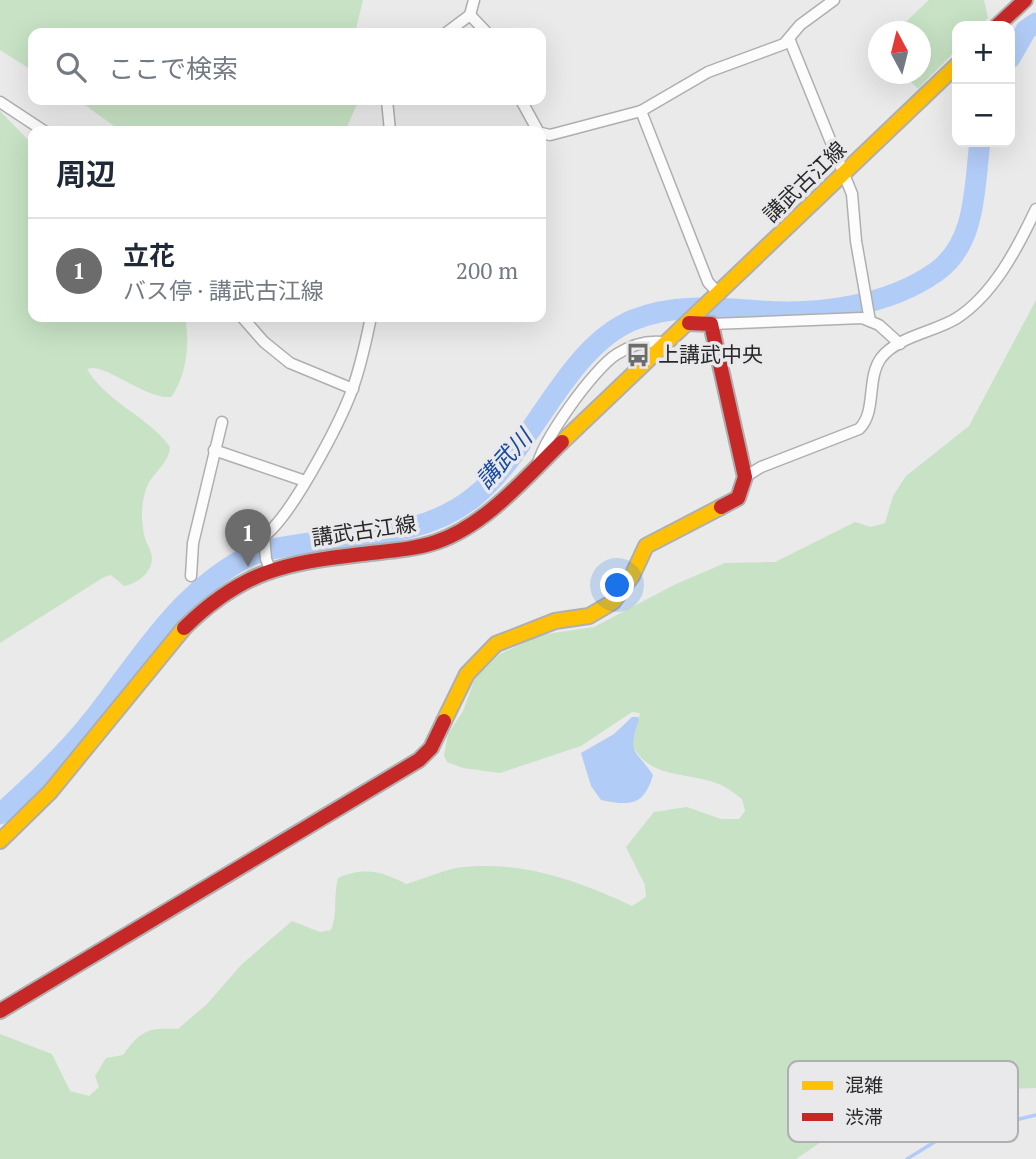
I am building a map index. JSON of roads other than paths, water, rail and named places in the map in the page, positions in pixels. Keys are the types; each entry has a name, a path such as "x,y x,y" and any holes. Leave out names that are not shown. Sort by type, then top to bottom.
{"main road":[{"path":"1002,21 1025,0"},
{"name":"講武古江線","path":"0,841 24,821 59,782 172,639 218,597 268,564 409,549 439,541 490,512 952,70"},
{"path":"0,1011 419,760 430,748 458,690 480,657 496,644 522,632 555,621 589,617 613,602 632,576 646,546 733,501 743,488 745,477 711,324 692,320"}],"street":[{"path":"453,28 470,15 474,0"},
{"path":"546,134 551,135 641,111 708,72 790,41 800,25 834,0"},
{"path":"470,15 482,28"},
{"path":"790,41 852,194 856,241 868,316 900,344"},
{"path":"0,102 36,126"},
{"path":"387,105 390,126"},
{"path":"524,105 536,126"},
{"path":"641,111 716,297"},
{"path":"745,477 761,467 859,429 867,416 876,367 881,358 900,344 939,328 970,308 1012,255 1036,209"},
{"path":"711,324 815,322 868,316"},
{"path":"246,322 264,342 290,363 353,389"},
{"path":"268,564 264,536 276,527 305,481 353,389 370,322"},
{"path":"537,468 538,456 550,435 606,362 641,343 654,340 668,343"},
{"path":"191,576 193,543 222,422"},
{"path":"214,450 305,481"}],"water":[{"path":"632,717 638,717 639,720 633,746 653,775 645,793 634,801 620,803 601,800 591,786 581,753 614,734"}],"waterway":[{"name":"講武川","path":"1015,49 1026,30 1036,23"},
{"name":"講武川","path":"0,814 38,780 73,743 162,629 199,590 245,558 265,550 392,532 435,520 455,510 494,478 587,353 609,334 633,320 680,309 783,312 852,306 896,293 936,272 949,260 966,230 974,195 979,147"},
{"path":"1018,1119 1036,1115"},
{"path":"907,1159 935,1142"}],"place":[{"name":"上講武中央","path":"638,355"},
{"name":"立花","path":"248,567"}]}
